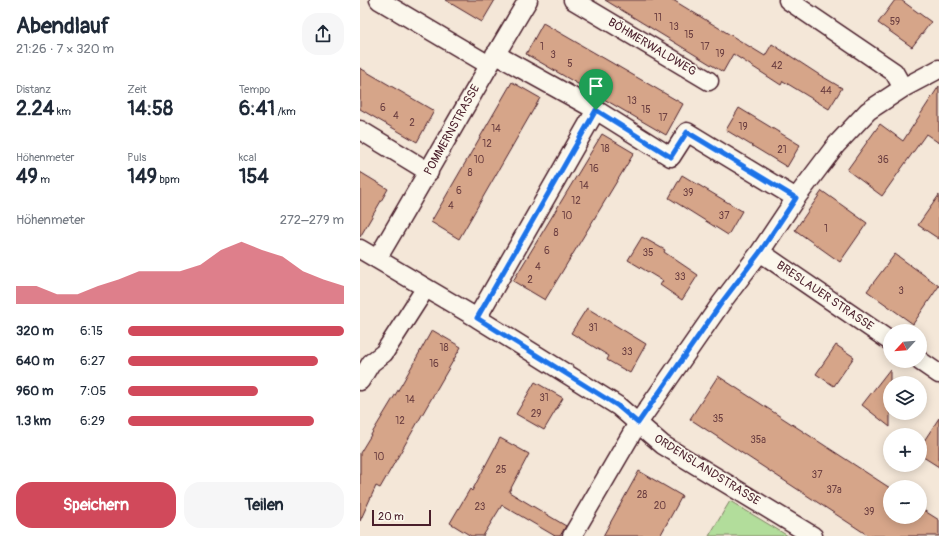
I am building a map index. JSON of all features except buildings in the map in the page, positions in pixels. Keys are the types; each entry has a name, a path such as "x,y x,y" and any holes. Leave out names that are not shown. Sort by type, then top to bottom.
{"street":[{"path":"379,0 492,59 596,110 671,157 687,132 796,198"},
{"name":"POMMERNSTRASSE","path":"377,259 429,172 492,59 528,0"},
{"name":"BÖHMERWALDWEG","path":"573,0 710,81"},
{"path":"788,0 894,72 903,88"},
{"path":"572,536 638,423 722,302 760,252 796,198 836,145 868,111 903,88 939,69"},
{"path":"477,318 596,110"},
{"path":"360,130 429,172"},
{"name":"ORDENSLANDSTRASSE","path":"360,249 425,289 477,318 618,406 663,445 813,536"},
{"name":"BRESLAUER STRASSE","path":"760,252 883,336"},
{"path":"360,381 371,363 384,353 425,289"},
{"path":"927,366 939,374"}],"green space":[{"path":"730,501 788,536 709,536"}],"route":[{"path":"596,110 671,157 687,132 796,198 760,252 722,302 638,423 618,406 477,318 596,110"}]}
